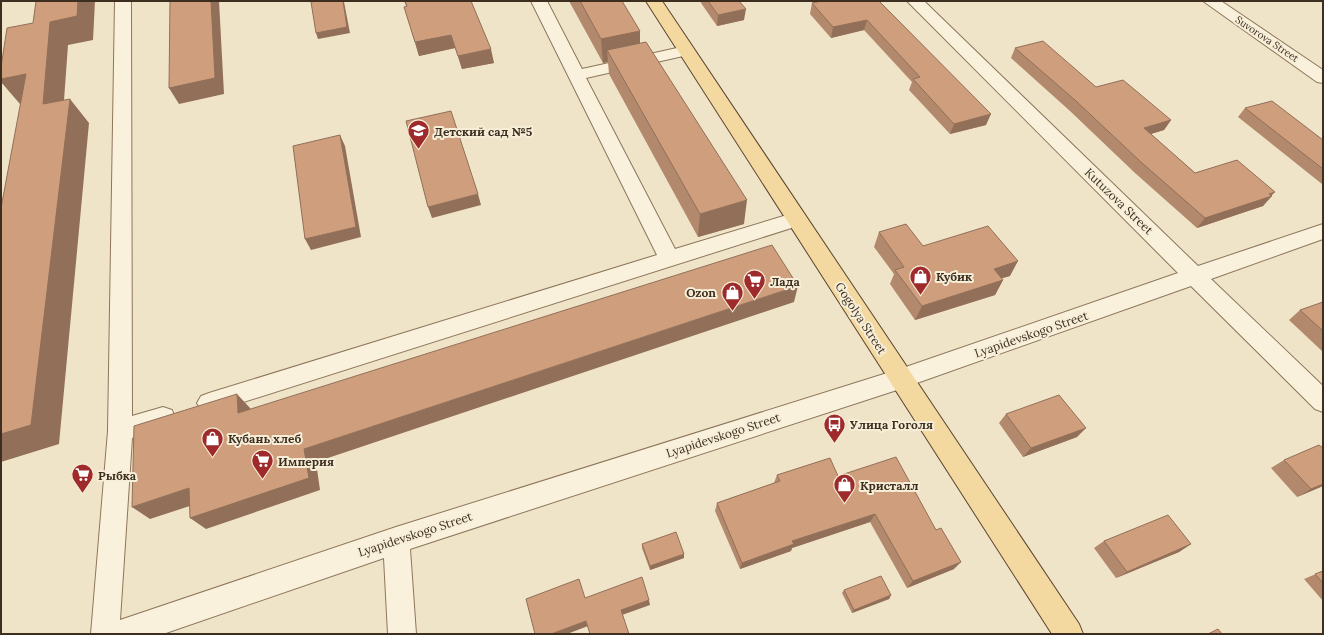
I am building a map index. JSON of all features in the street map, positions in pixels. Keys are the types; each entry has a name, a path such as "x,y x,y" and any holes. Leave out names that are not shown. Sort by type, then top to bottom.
{"main road":[{"name":"Gogolya Street","path":"654,1 900,379 1069,634"}],"street":[{"path":"105,634 120,431 123,1"},
{"path":"539,1 670,260"},
{"name":"Kutuzova Street","path":"915,1 1323,402"},
{"name":"Suvorova Street","path":"1211,1 1323,78"},
{"path":"576,75 686,51"},
{"path":"120,431 670,260 796,219"},
{"name":"Lyapidevskogo Street","path":"122,634 396,540 900,379 1323,231"},
{"path":"396,540 402,634"}],"building":[{"path":"36,1 78,1 77,16 50,22 43,104 70,99 31,425 1,434 1,208 26,74 1,79 1,67 7,28 33,23"},
{"path":"170,1 211,1 215,78 169,88"},
{"path":"343,1 347,27 316,33 311,2"},
{"path":"405,1 471,1 491,49 458,56 451,35 415,42 404,7 407,6"},
{"path":"580,1 622,1 640,31 601,39"},
{"path":"708,1 739,1 746,9 718,15"},
{"path":"822,1 879,1 991,114 954,124 913,79 920,77 867,20 833,27 812,3"},
{"path":"1043,41 1096,87 1123,80 1171,120 1144,128 1195,173 1237,160 1275,192 1269,194 1272,196 1205,218 1015,48"},
{"path":"646,42 747,200 700,214 607,50"},
{"path":"1272,101 1323,140 1323,169 1245,108"},
{"path":"451,111 478,194 428,207 406,121"},
{"path":"340,135 356,227 305,239 293,146"},
{"path":"906,224 923,246 988,226 1018,261 994,269 1003,280 922,306 895,270 904,267 879,232"},
{"path":"772,245 798,286 304,449 309,478 190,518 189,488 132,507 134,426 237,394 238,413"},
{"path":"1323,302 1323,331 1300,310"},
{"path":"1059,395 1086,428 1031,448 1006,414"},
{"path":"1319,445 1323,448 1323,484 1311,489 1284,460"},
{"path":"896,457 936,530 941,528 961,562 913,581 875,514 792,541 794,544 742,563 717,503 780,481 777,475 830,458 838,476"},
{"path":"1168,515 1191,544 1127,572 1104,541"},
{"path":"676,532 684,554 650,566 642,544"},
{"path":"1323,571 1323,583 1315,574"},
{"path":"881,576 891,595 854,610 844,590"},
{"path":"642,577 649,600 621,610 629,634 590,634 586,621 551,634 535,634 526,599 579,579 585,598"},
{"path":"1218,629 1222,634 1208,634"}],"place":[{"name":"Детский сад №5","path":"418,150"},
{"name":"Кубик","path":"920,296"},
{"name":"Лада","path":"755,300"},
{"name":"Ozon","path":"732,312"},
{"name":"Улица Гоголя","path":"835,444"},
{"name":"Кубань хлеб","path":"213,458"},
{"name":"Империя","path":"263,480"},
{"name":"Рыбка","path":"82,494"},
{"name":"Кристалл","path":"844,504"}]}
